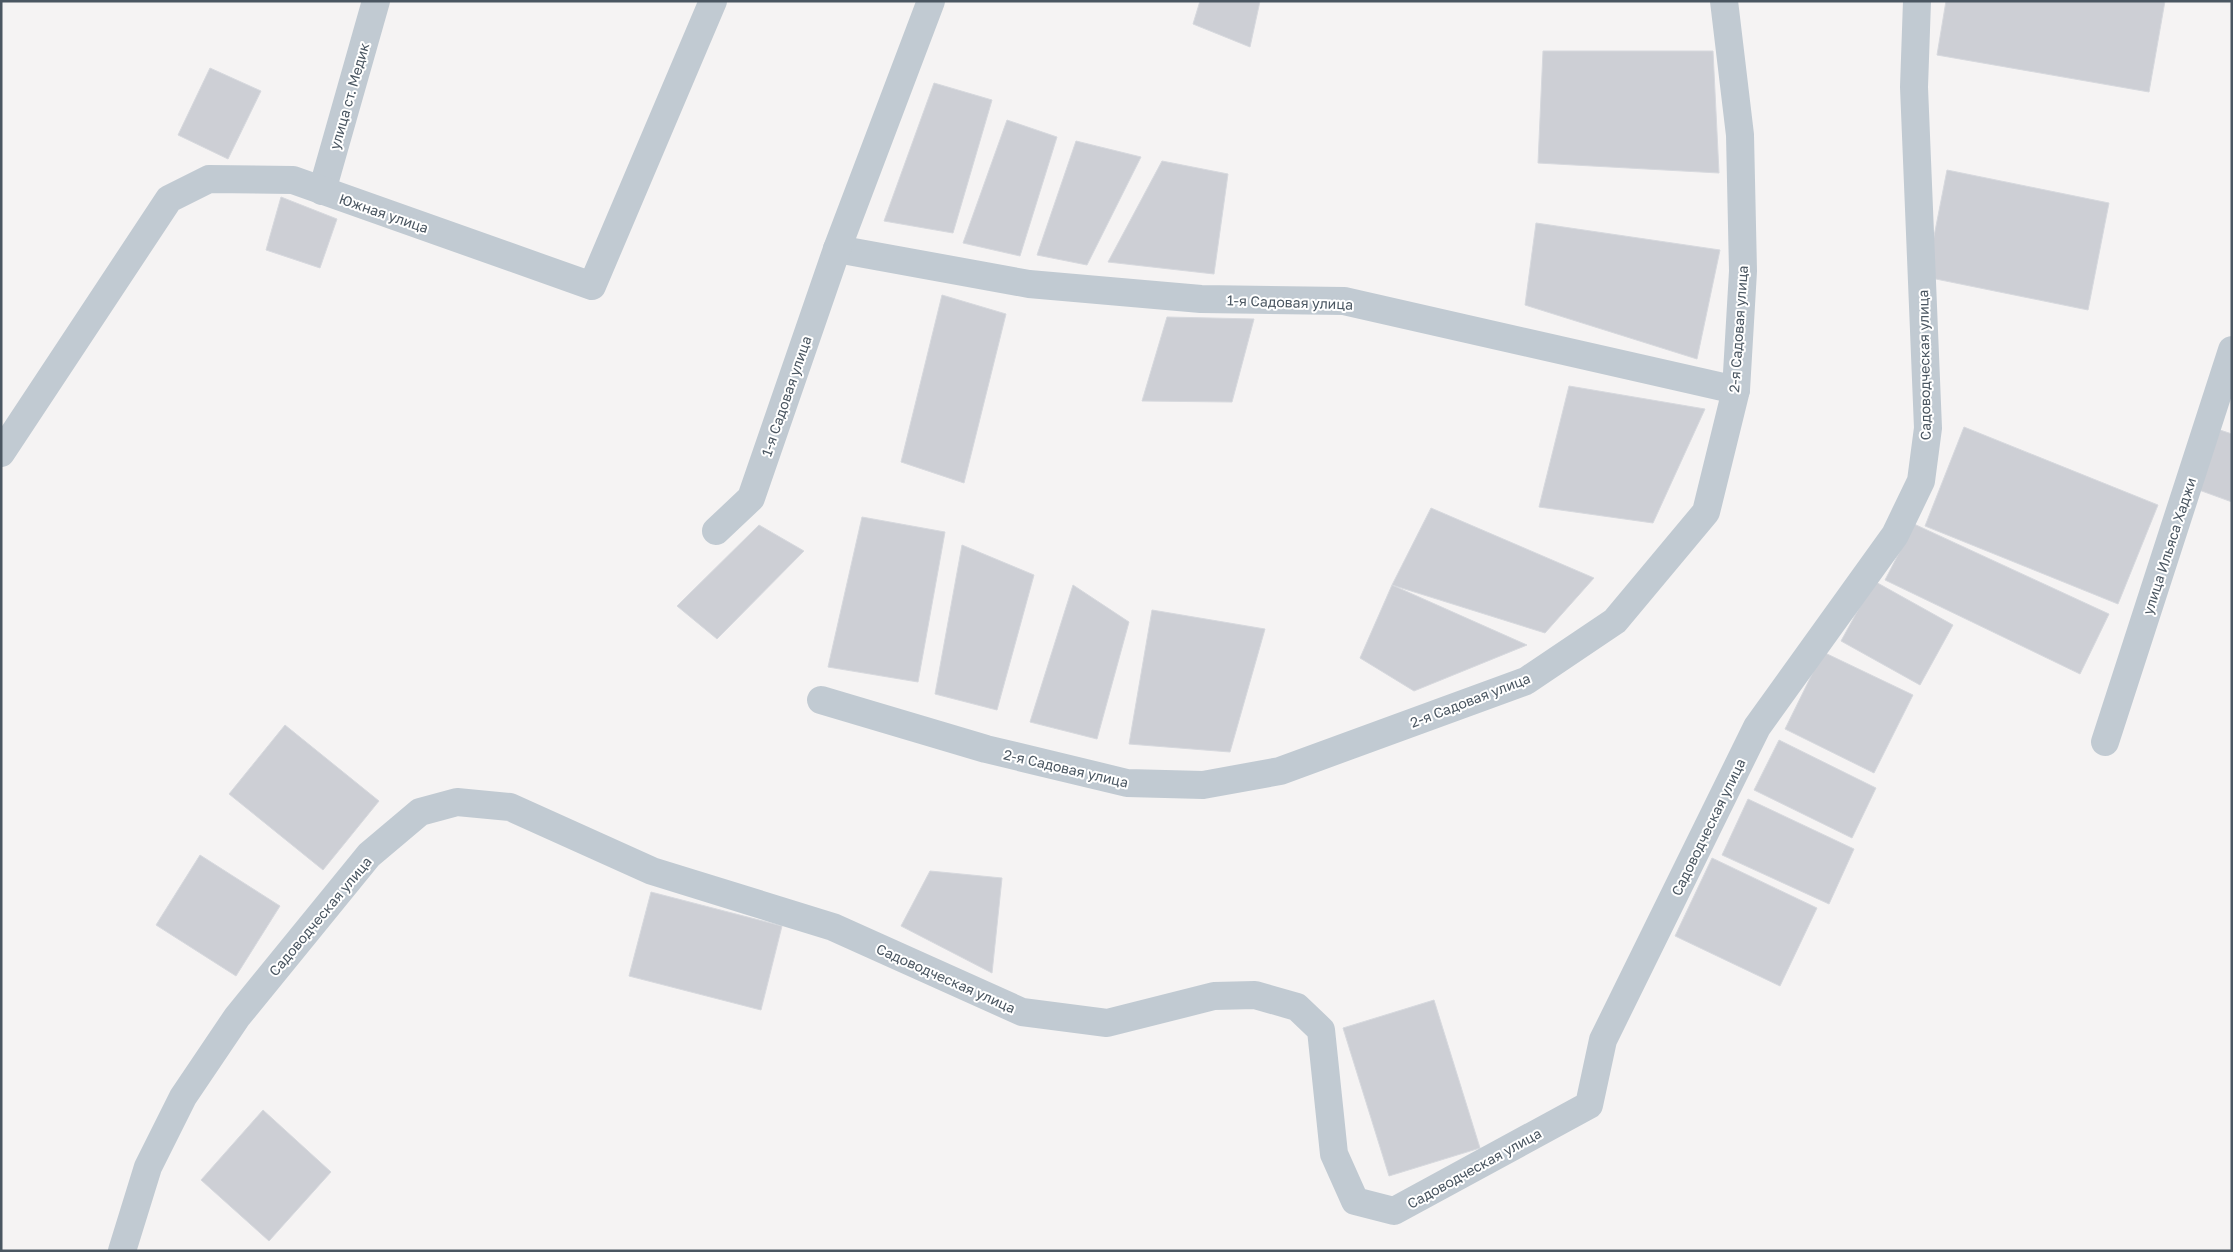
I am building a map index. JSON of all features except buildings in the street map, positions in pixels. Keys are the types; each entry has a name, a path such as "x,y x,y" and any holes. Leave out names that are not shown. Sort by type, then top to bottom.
{"street":[{"name":"улица ст. Медик","path":"322,191 376,1"},
{"name":"Южная улица","path":"1,453 169,199 209,179 293,180 592,286 713,1"},
{"name":"1-я Садовая улица","path":"716,531 750,498 838,250 932,1"},
{"name":"2-я Садовая улица","path":"821,700 986,749 1127,783 1203,785 1280,771 1526,682 1616,621 1706,512 1736,390 1743,271 1740,135 1724,1"},
{"name":"Садоводческая улица","path":"122,1251 148,1167 182,1097 238,1017 369,855 420,812 457,802 510,807 652,871 833,927 1022,1012 1107,1023 1214,996 1255,995 1297,1007 1321,1030 1334,1154 1355,1201 1394,1211 1589,1105 1603,1040 1757,727 1895,535 1921,481 1928,428 1914,87 1917,1"},
{"name":"1-я Садовая улица","path":"838,250 1029,284 1201,299 1344,301 1736,390"},
{"name":"улица Ильяса Хаджи","path":"2106,742 2232,350"}]}
